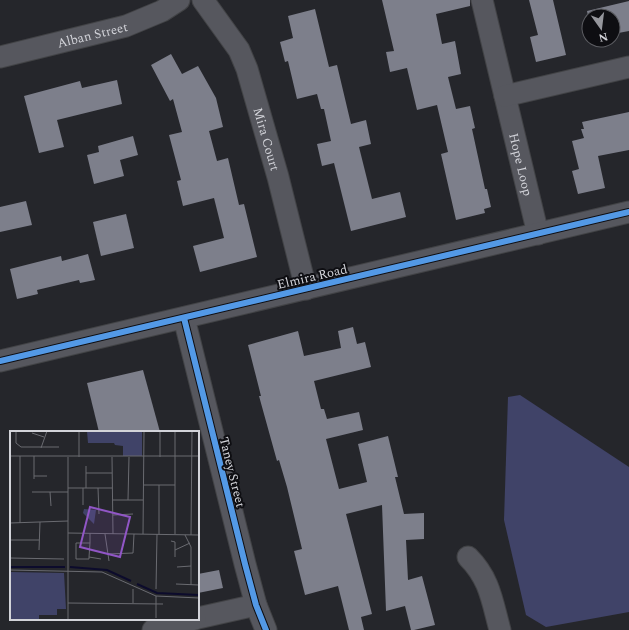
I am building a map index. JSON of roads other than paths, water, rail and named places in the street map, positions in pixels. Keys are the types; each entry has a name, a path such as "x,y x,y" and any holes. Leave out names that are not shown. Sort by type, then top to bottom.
{"street":[{"name":"Alban Street","path":"0,57 126,26 162,11 179,0"},
{"name":"Mira Court","path":"203,0 239,50 248,69 278,177 306,289"},
{"name":"Hope Loop","path":"482,0 538,234"},
{"path":"504,96 629,67"},
{"name":"Elmira Road","path":"0,361 629,212"},
{"name":"Taney Street","path":"184,318 256,605 266,630"},
{"path":"468,557 478,567 489,588 500,630"},
{"path":"199,618 256,605"},
{"path":"152,630 191,620"}]}
